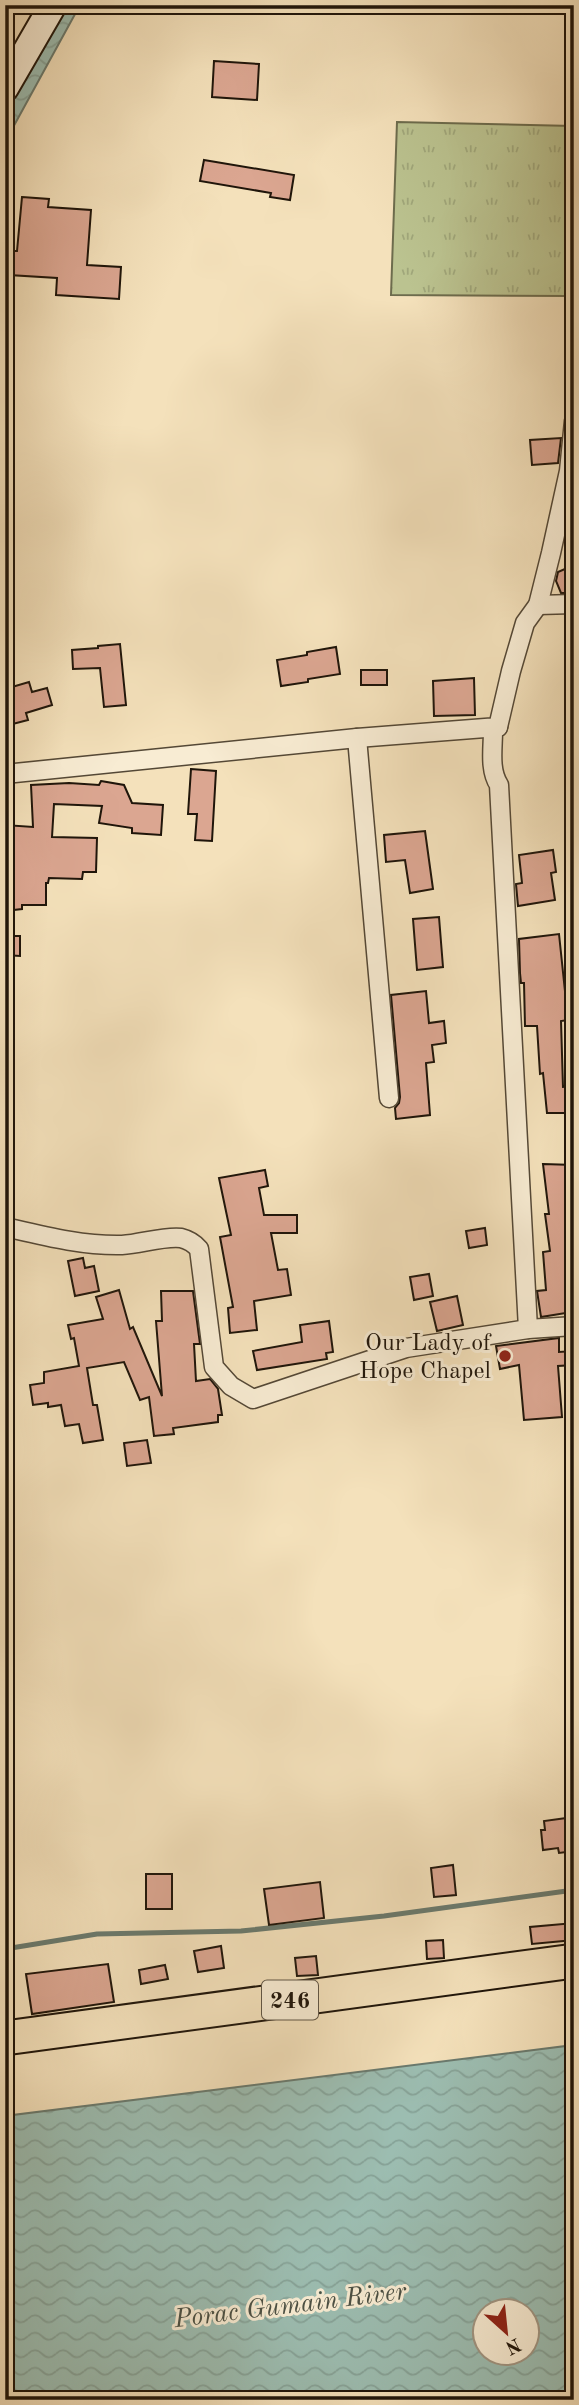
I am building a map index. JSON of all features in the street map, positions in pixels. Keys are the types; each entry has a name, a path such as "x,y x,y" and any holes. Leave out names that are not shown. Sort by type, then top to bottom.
{"highway":[{"name":"246","path":"5,2038 574,1961"}],"street":[{"path":"5,88 14,55 53,5"},
{"path":"528,1329 499,785 494,778 493,731 499,727 525,624 538,605 564,497 574,421"},
{"path":"538,605 574,604"},
{"path":"5,774 357,738 499,727"},
{"path":"357,738 389,1098"},
{"path":"5,1227 45,1237 87,1243 123,1245 177,1238 194,1243 199,1250 214,1367 232,1386 253,1399 406,1348 528,1329 574,1326"}],"green space":[{"path":"397,122 573,126 569,296 391,295"}],"water":[{"path":"60,5 80,5 5,142 5,99"},
{"name":"Porac Gumain River","path":"574,2045 574,2400 5,2400 5,2116"}],"building":[{"path":"214,61 259,64 257,100 212,97"},
{"path":"204,160 294,175 290,200 270,197 271,193 200,181"},
{"path":"22,197 49,199 48,207 91,210 87,265 121,267 119,299 56,295 57,278 9,275 11,251 17,251"},
{"path":"561,438 558,463 532,465 530,440"},
{"path":"574,565 574,593 561,593 556,581 558,572"},
{"path":"120,644 126,705 104,707 100,668 73,669 72,650"},
{"path":"336,647 340,674 281,686 277,660"},
{"path":"361,670 387,670 387,685 361,685"},
{"path":"474,678 475,715 434,716 433,681"},
{"path":"29,682 32,692 47,688 52,705 26,713 28,720 5,726 5,689"},
{"path":"191,769 216,771 212,841 195,840 197,814 188,814"},
{"path":"101,781 124,785 132,803 163,805 161,835 132,833 132,828 99,823 102,806 54,804 52,837 97,838 96,872 83,872 82,879 49,878 46,883 46,905 22,905 22,909 5,911 5,825 33,827 31,785 99,785"},
{"path":"425,831 433,889 410,893 405,860 386,862 384,835"},
{"path":"553,850 556,872 551,873 555,900 518,906 516,884 522,883 519,855"},
{"path":"439,917 443,967 417,970 413,919"},
{"path":"559,934 568,1020 561,1021 563,1087 574,1086 574,1113 547,1113 543,1073 540,1074 537,1026 525,1026 524,983 521,983 520,973 519,939"},
{"path":"5,936 20,936 20,956 5,955"},
{"path":"426,991 429,1023 444,1021 446,1043 432,1045 434,1062 426,1063 430,1115 396,1119 395,1108 400,1097 391,995"},
{"path":"543,1164 574,1165 574,1232 566,1233 569,1268 566,1268 572,1312 541,1317 537,1291 546,1290 543,1252 550,1251"},
{"path":"265,1170 268,1186 259,1188 264,1215 297,1215 297,1233 271,1233 278,1270 287,1269 291,1295 254,1301 257,1330 230,1333 228,1308 233,1307 220,1237 231,1235 219,1178"},
{"path":"485,1228 487,1245 469,1248 466,1231"},
{"path":"83,1258 85,1268 94,1266 99,1291 75,1296 68,1261"},
{"path":"429,1274 433,1296 414,1300 410,1277"},
{"path":"119,1290 130,1329 133,1327 162,1396 156,1321 162,1321 161,1291 193,1291 200,1344 194,1344 196,1381 210,1379 218,1389 222,1415 218,1415 218,1422 173,1428 174,1434 154,1436 149,1397 140,1400 124,1362 87,1368 93,1405 97,1405 103,1440 83,1443 79,1424 65,1426 61,1405 33,1405 30,1385 44,1383 44,1372 79,1366 74,1338 71,1339 68,1325 103,1319 96,1297"},
{"path":"457,1296 463,1325 437,1331 430,1302"},
{"path":"329,1321 333,1352 326,1353 327,1359 257,1370 253,1351 302,1342 300,1325"},
{"path":"559,1338 559,1352 574,1351 574,1365 558,1366 562,1417 524,1420 519,1365 500,1369 496,1346"},
{"path":"147,1440 151,1463 127,1466 124,1443"},
{"path":"574,1817 574,1851 559,1853 558,1848 543,1850 541,1830 545,1830 544,1821"},
{"path":"453,1865 456,1895 434,1897 431,1868"},
{"path":"146,1874 172,1874 172,1909 146,1909"},
{"path":"320,1882 324,1918 269,1925 264,1889"},
{"path":"574,1923 574,1940 532,1944 530,1927"},
{"path":"443,1940 444,1958 427,1959 426,1941"},
{"path":"221,1946 224,1968 198,1972 194,1951"},
{"path":"316,1956 318,1975 297,1976 295,1958"},
{"path":"108,1964 114,2002 32,2014 26,1974"},
{"path":"165,1965 168,1979 141,1984 139,1970"}],"waterway":[{"path":"5,1949 97,1934 241,1931 384,1916 574,1890"}],"place":[{"name":"Our Lady of Hope Chapel","path":"505,1356"}]}
